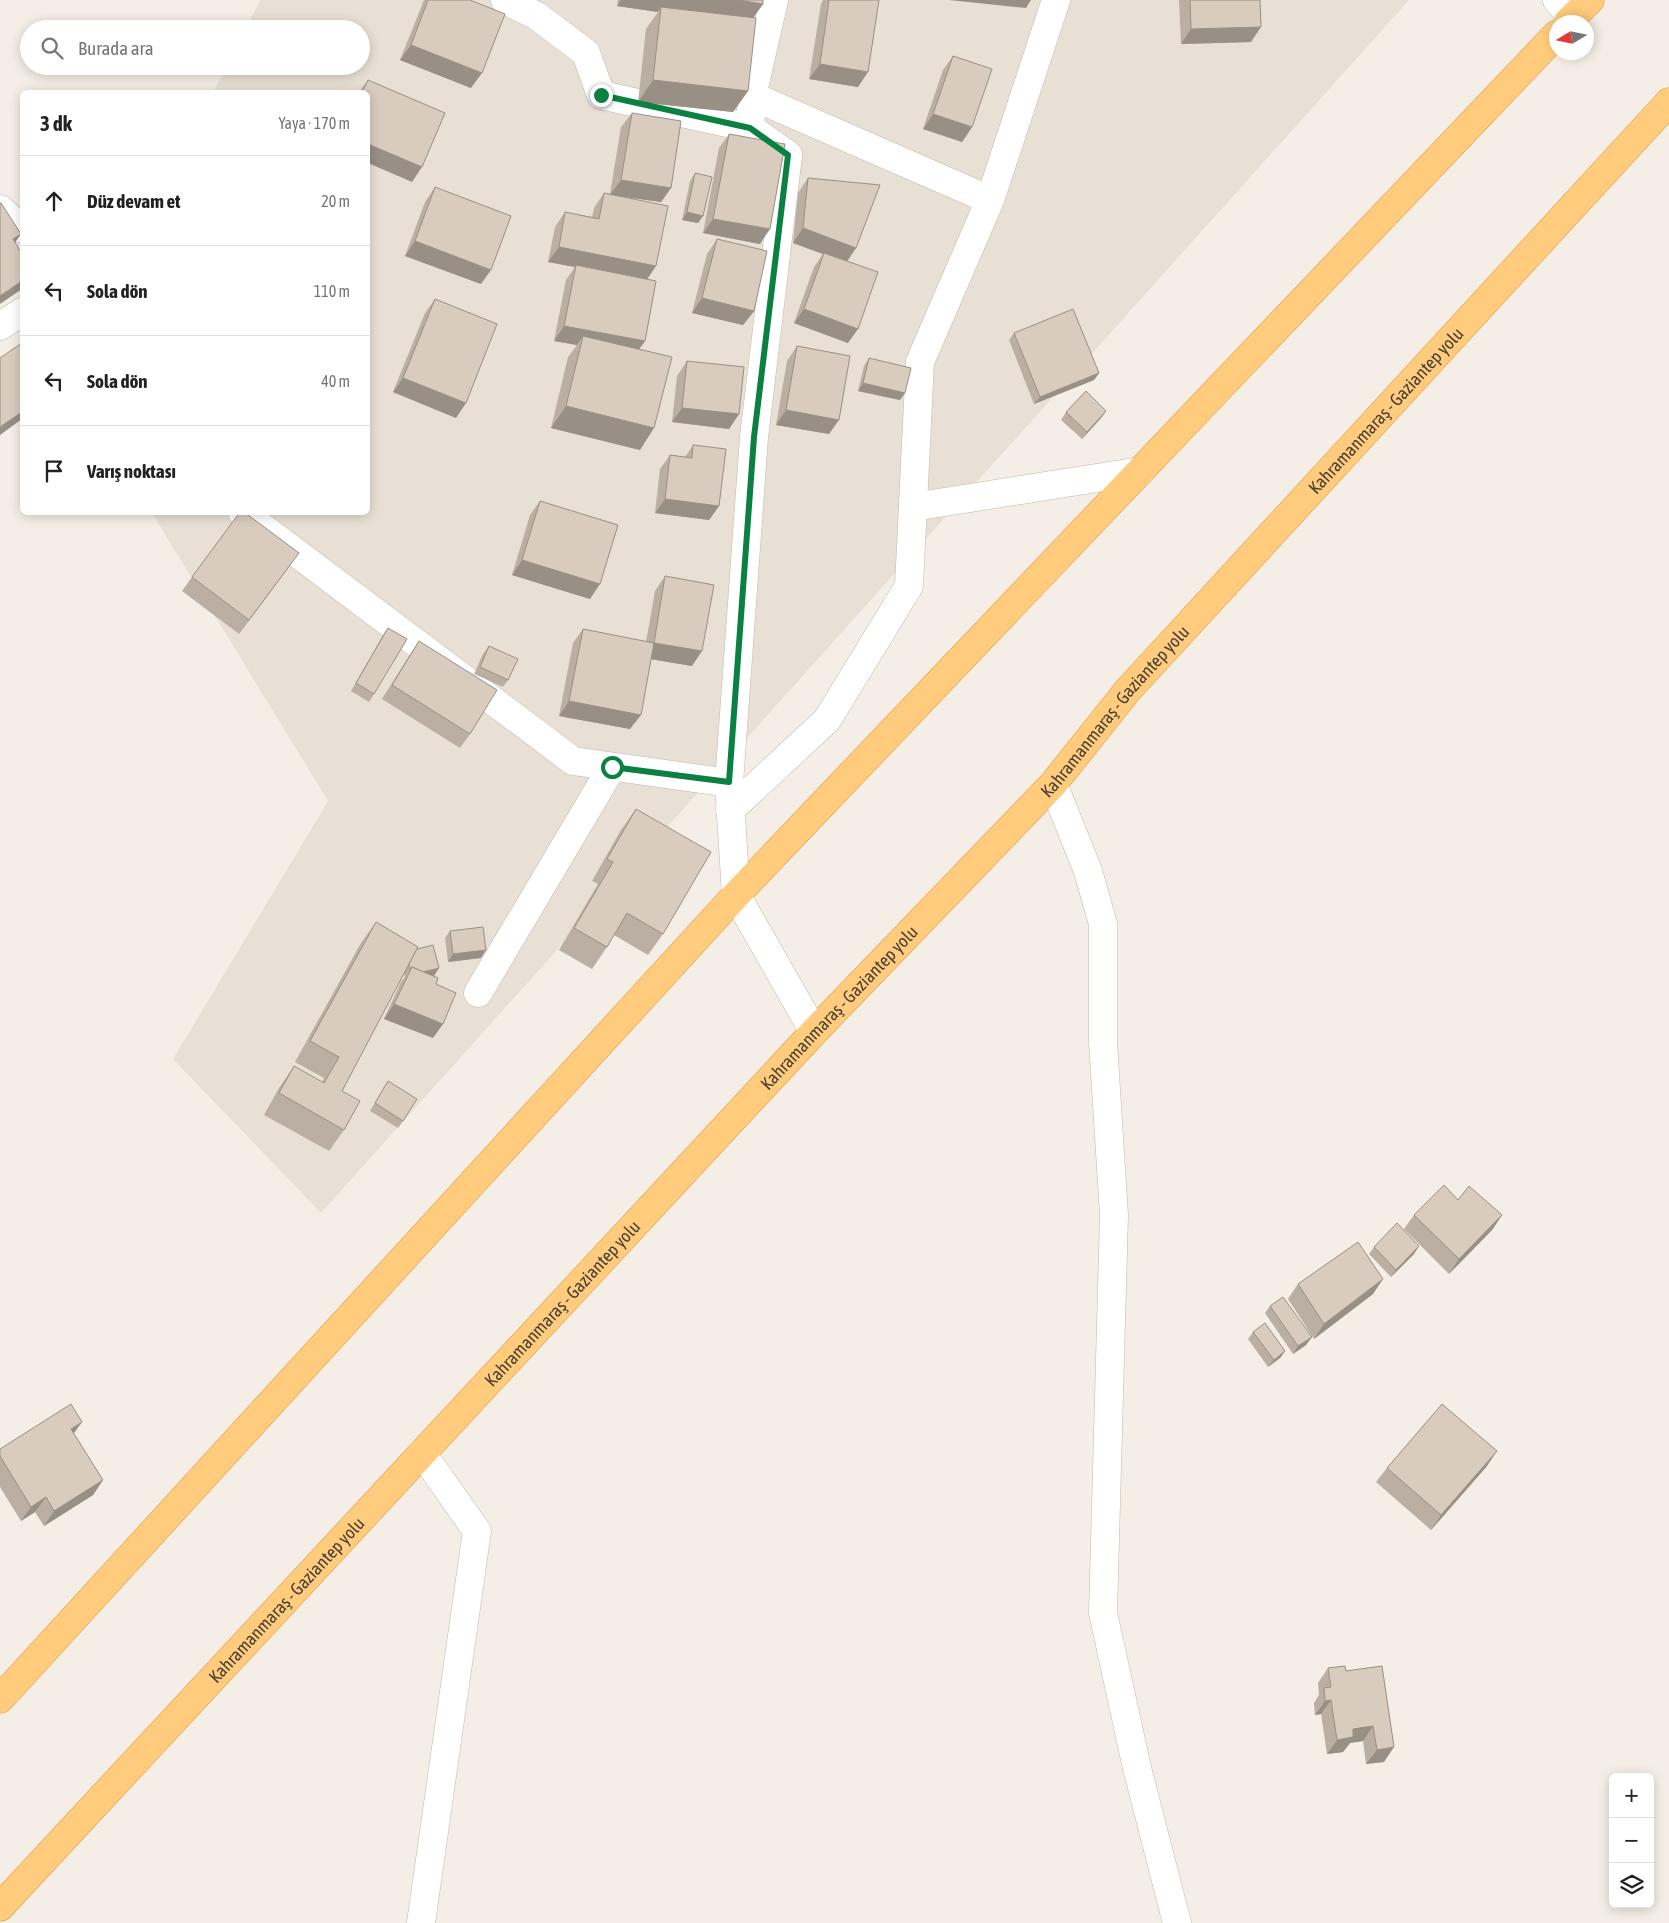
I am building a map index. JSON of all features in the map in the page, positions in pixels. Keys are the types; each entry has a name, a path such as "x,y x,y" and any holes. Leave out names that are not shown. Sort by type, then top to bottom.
{"highway":[{"path":"0,1699 736,895 1141,471 1549,36"},
{"name":"Kahramanmaraş - Gaziantep yolu","path":"0,1907 814,1032 1052,784 1128,690 1669,102"}],"street":[{"path":"505,0 539,8 586,53 601,95 750,128 788,155 754,437 729,782 736,895 814,1032"},
{"path":"750,128 752,96 774,0"},
{"path":"730,810 827,720 909,586 920,362 990,200 1056,0"},
{"path":"752,96 990,200"},
{"path":"0,209 20,227"},
{"path":"0,326 20,313"},
{"path":"913,507 1141,471"},
{"path":"246,515 573,761 729,782"},
{"path":"478,993 612,767"},
{"path":"1052,784 1088,871 1103,924 1103,1042 1114,1215 1103,1613 1137,1768 1177,1923"},
{"path":"421,1923 477,1531 422,1453"}],"shaded area":[{"path":"260,0 1409,0 321,1213 173,1059 328,801 153,515 370,515 370,90 214,90 222,75 370,75 370,20 250,20"}],"building":[{"path":"428,0 470,0 505,14 482,73 411,45"},
{"path":"738,0 763,0 763,4"},
{"path":"829,0 879,0 868,72 820,64"},
{"path":"1190,0 1260,0 1261,27 1191,29"},
{"path":"661,7 756,18 748,91 653,80"},
{"path":"953,56 992,69 972,127 933,114"},
{"path":"368,80 445,113 422,167 370,145 370,90 363,90"},
{"path":"632,113 681,121 671,188 621,180"},
{"path":"729,134 785,144 770,229 713,219"},
{"path":"695,173 712,177 703,216 687,212"},
{"path":"808,178 880,185 856,248 803,228"},
{"path":"435,187 511,216 491,270 415,241"},
{"path":"604,193 668,206 656,266 559,247 565,212 599,219"},
{"path":"1,203 20,232 20,235 13,239 20,251 20,282 0,296"},
{"path":"717,239 767,251 754,311 702,298"},
{"path":"824,253 878,272 858,329 804,309"},
{"path":"576,265 656,281 645,341 564,326"},
{"path":"435,299 497,324 466,403 403,378"},
{"path":"1073,309 1099,373 1040,397 1014,333"},
{"path":"583,336 672,357 654,428 566,406"},
{"path":"20,344 20,413 0,427 0,358"},
{"path":"797,346 850,356 839,420 786,410"},
{"path":"869,358 911,368 905,393 863,383"},
{"path":"687,361 744,367 739,414 682,408"},
{"path":"1086,391 1106,411 1087,432 1066,412"},
{"path":"693,445 726,449 719,506 665,499 670,455 692,458"},
{"path":"540,501 618,525 600,584 522,560"},
{"path":"238,515 248,515 299,553 249,620 192,577"},
{"path":"665,576 714,585 702,651 654,643"},
{"path":"388,628 407,639 374,694 356,683"},
{"path":"583,629 654,643 641,715 569,701"},
{"path":"419,641 497,690 470,734 392,685"},
{"path":"489,646 518,659 508,680 480,667"},
{"path":"636,809 711,852 663,934 627,913 607,947 574,928 613,862 607,859"},
{"path":"376,922 418,947 342,1091 360,1101 344,1130 279,1093 294,1066 324,1083 339,1057 310,1041"},
{"path":"483,927 486,950 453,954 450,931"},
{"path":"433,945 439,968 423,972 412,967 410,969 409,964 417,949"},
{"path":"412,967 438,978 436,984 456,993 443,1024 394,1004"},
{"path":"388,1081 417,1099 403,1121 375,1103"},
{"path":"1444,1185 1458,1200 1469,1186 1502,1215 1459,1259 1414,1215"},
{"path":"1397,1223 1419,1246 1396,1270 1374,1247"},
{"path":"1358,1242 1383,1279 1324,1324 1298,1284"},
{"path":"1283,1297 1312,1337 1298,1346 1270,1306"},
{"path":"1265,1323 1285,1351 1274,1360 1253,1332"},
{"path":"71,1404 82,1422 71,1429 103,1480 54,1511 46,1497 31,1507 0,1456 0,1449"},
{"path":"1442,1404 1497,1451 1441,1515 1387,1468"},
{"path":"1345,1666 1346,1671 1382,1666 1394,1747 1377,1750 1373,1726 1353,1729 1353,1737 1337,1740 1331,1700 1325,1701 1324,1688 1331,1687 1328,1668"}],"route":[{"path":"601,95 750,128 788,155 754,437 729,782 612,767"}]}
